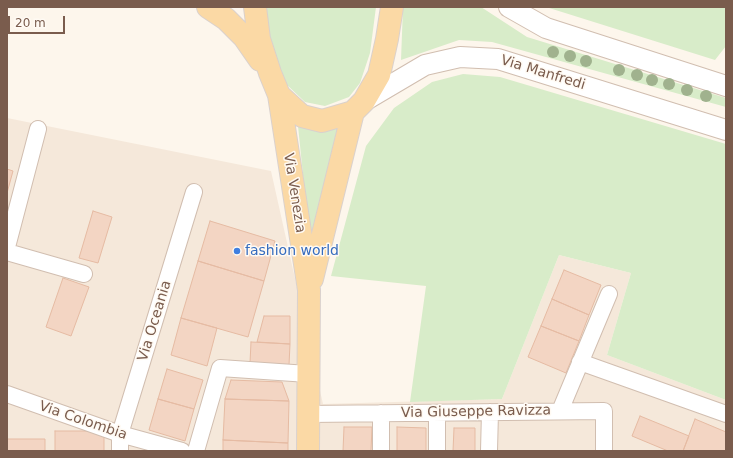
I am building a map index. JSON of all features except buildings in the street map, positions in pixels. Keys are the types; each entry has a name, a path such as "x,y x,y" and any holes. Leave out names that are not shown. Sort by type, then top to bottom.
{"main road":[{"path":"208,7 226,19 244,37 270,73"},
{"path":"255,7 259,39 279,95 302,116 322,121 359,107"},
{"name":"Via Venezia","path":"309,290 359,107 379,75 392,7"},
{"name":"Via Venezia","path":"279,95 309,290 308,451"}],"street":[{"path":"509,7 546,28 725,85"},
{"name":"Via Manfredi","path":"359,107 425,65 460,57 498,59 726,130"},
{"path":"7,247 38,128"},
{"name":"Via Oceania","path":"120,451 120,434 194,192"},
{"path":"7,252 84,274"},
{"path":"560,411 609,294"},
{"path":"580,362 726,414"},
{"path":"196,451 220,368 308,374"},
{"name":"Via Colombia","path":"7,394 120,434 182,451"},
{"name":"Via Giuseppe Ravizza","path":"308,414 604,411 604,451"},
{"path":"489,451 490,412"},
{"path":"381,451 382,413"},
{"path":"437,413 437,451"}],"shaded area":[{"path":"7,118 271,171 323,404 502,399 559,255 631,273 607,355 726,400 726,451 7,451"}],"green space":[{"path":"265,7 376,7 370,53 360,83 349,97 325,106 305,102 285,83 272,49"},
{"path":"403,7 481,7 527,37 726,98 726,107 492,42 459,40 401,60"},
{"path":"546,7 726,7 726,46 715,60"},
{"path":"463,74 500,77 726,144 726,400 607,355 631,273 559,255 502,399 410,402 426,286 331,276 366,146 394,108 432,82"},
{"path":"298,126 318,132 342,128 310,243"}],"place":[{"name":"fashion world","path":"237,251"}]}
